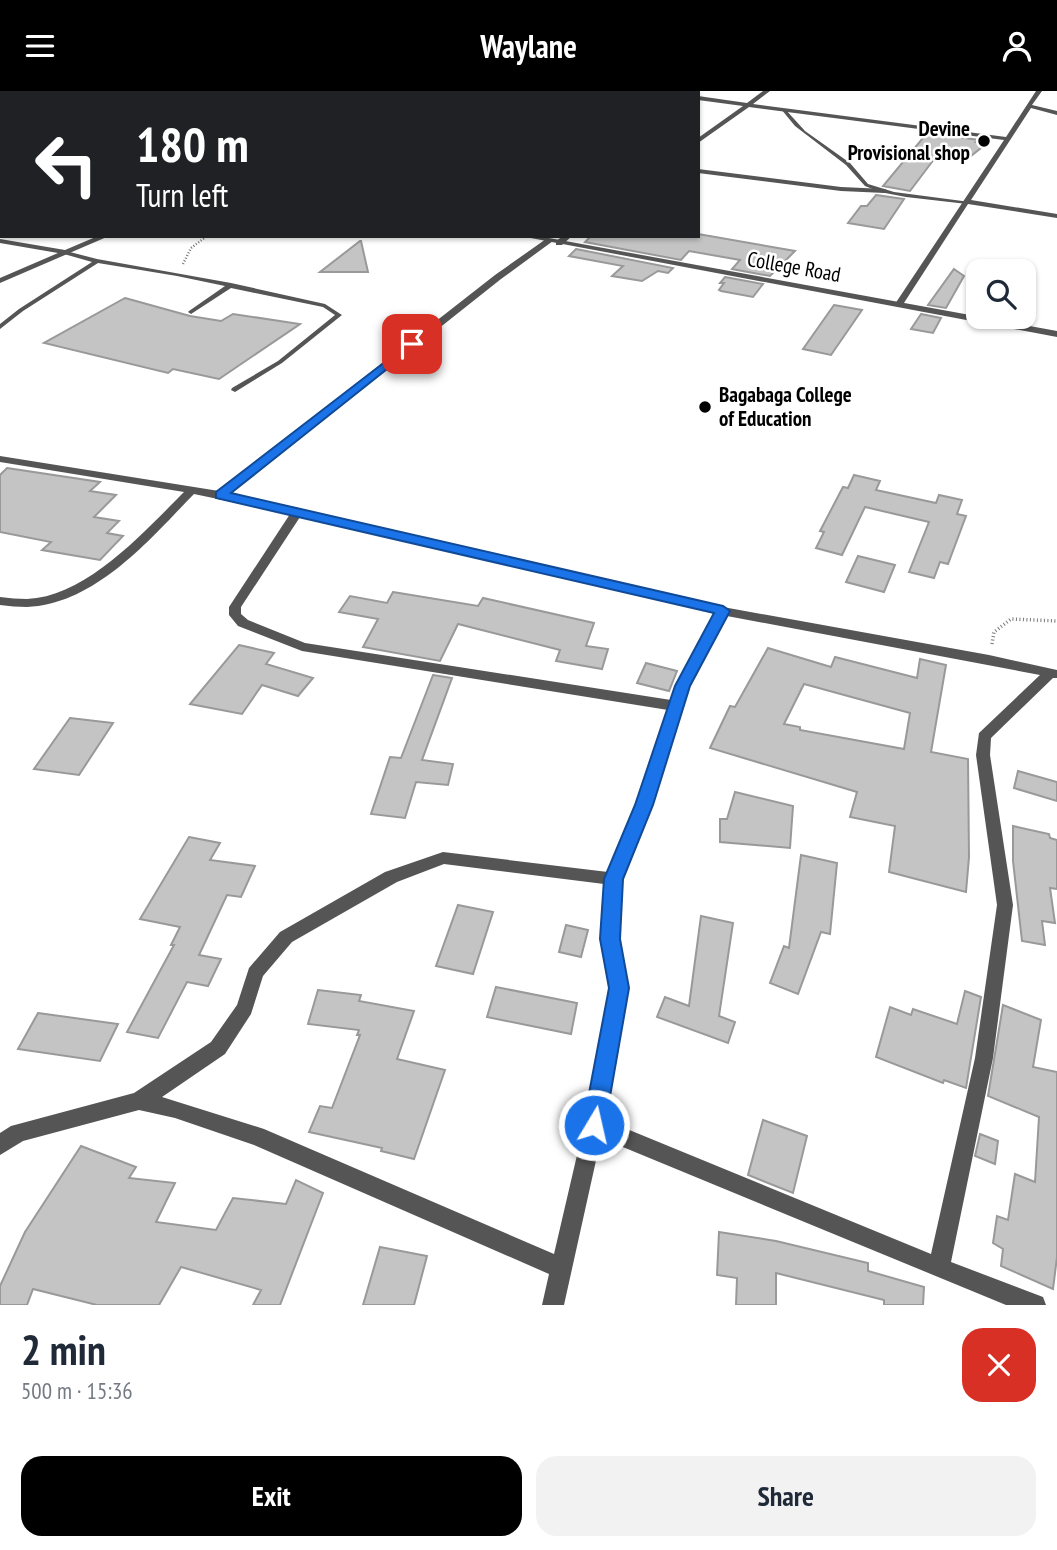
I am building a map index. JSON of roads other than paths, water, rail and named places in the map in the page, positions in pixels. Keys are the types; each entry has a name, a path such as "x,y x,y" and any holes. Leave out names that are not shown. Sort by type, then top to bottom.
{"street":[{"path":"700,140 767,91"},
{"path":"898,304 1039,91"},
{"path":"700,98 1009,139"},
{"path":"1028,106 1057,113"},
{"path":"700,171 841,189 885,191"},
{"path":"967,202 1057,216"},
{"path":"0,281 101,238"},
{"name":"College Road","path":"534,238 1057,334"},
{"path":"221,495 487,285 563,238"},
{"path":"0,241 66,253"},
{"path":"0,459 221,495 723,611 1054,673"},
{"path":"0,601 18,605 45,603 68,594 140,543 192,490"},
{"path":"297,512 235,607 234,614 243,623 302,647 676,706"},
{"path":"553,1305 594,1125 619,988 610,939 613,879 644,805 676,706 700,650 723,611"},
{"path":"939,1268 984,1058 1005,905 983,755 984,737 996,723 1054,673"},
{"path":"0,1145 18,1133 139,1101 218,1048 245,1007 255,973 286,937 391,877 443,858 613,879"},
{"path":"139,1101 175,1109 257,1136 561,1268"},
{"path":"594,1125 1035,1305"}],"lane":[{"path":"783,110 818,143 846,162 866,184 885,191 967,202"},
{"path":"66,253 325,306 339,315 280,362 235,390"},
{"path":"0,327 21,310 97,261"},
{"path":"191,312 231,285"}],"place":[{"name":"Devine Provisional shop","path":"984,141"},
{"name":"Bagabaga College of Education","path":"705,407"}]}
